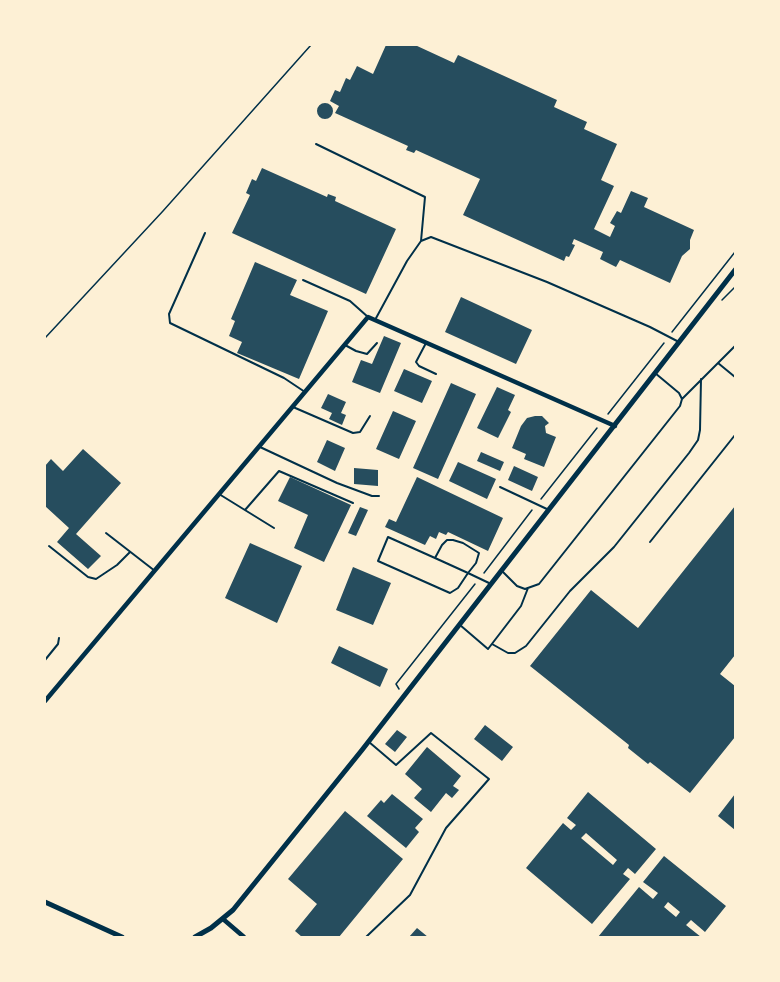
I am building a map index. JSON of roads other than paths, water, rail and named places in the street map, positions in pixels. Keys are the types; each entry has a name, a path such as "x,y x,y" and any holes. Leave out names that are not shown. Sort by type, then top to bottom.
{"street":[{"path":"195,937 223,919 239,903 460,626 735,270"},
{"path":"45,701 368,317 615,426"},
{"path":"45,902 122,937"},
{"path":"223,919 244,937"}],"lane":[{"path":"316,144 425,197 422,242"},
{"path":"205,233 169,314 170,323 284,378 305,392"},
{"path":"375,320 407,261 422,242 431,237 555,285 650,327 679,343"},
{"path":"303,280 350,301 368,317"},
{"path":"345,345 367,354 377,343"},
{"path":"426,343 416,362 419,366 436,374"},
{"path":"502,571 517,586 528,588 539,584 680,405 682,399 735,346"},
{"path":"718,363 735,377"},
{"path":"655,374 679,393 682,399"},
{"path":"492,644 508,653 514,653 526,646 570,591 614,547 689,453 698,440 700,430 701,379"},
{"path":"293,407 353,433 360,432 370,416"},
{"path":"650,542 735,435"},
{"path":"260,447 337,483 372,496 379,496"},
{"path":"245,510 279,471 352,503"},
{"path":"500,487 549,511"},
{"path":"219,494 274,528"},
{"path":"106,533 154,571"},
{"path":"435,558 447,540 463,543 479,553 476,563 468,573 454,592 446,592 378,561 388,537 468,573 480,578 492,584"},
{"path":"49,546 88,577 96,579 117,565 130,552"},
{"path":"460,626 488,649 521,606 528,588"},
{"path":"45,660 58,644 59,638"},
{"path":"366,937 410,895 446,828 489,779 432,733 396,765 369,742"}]}
